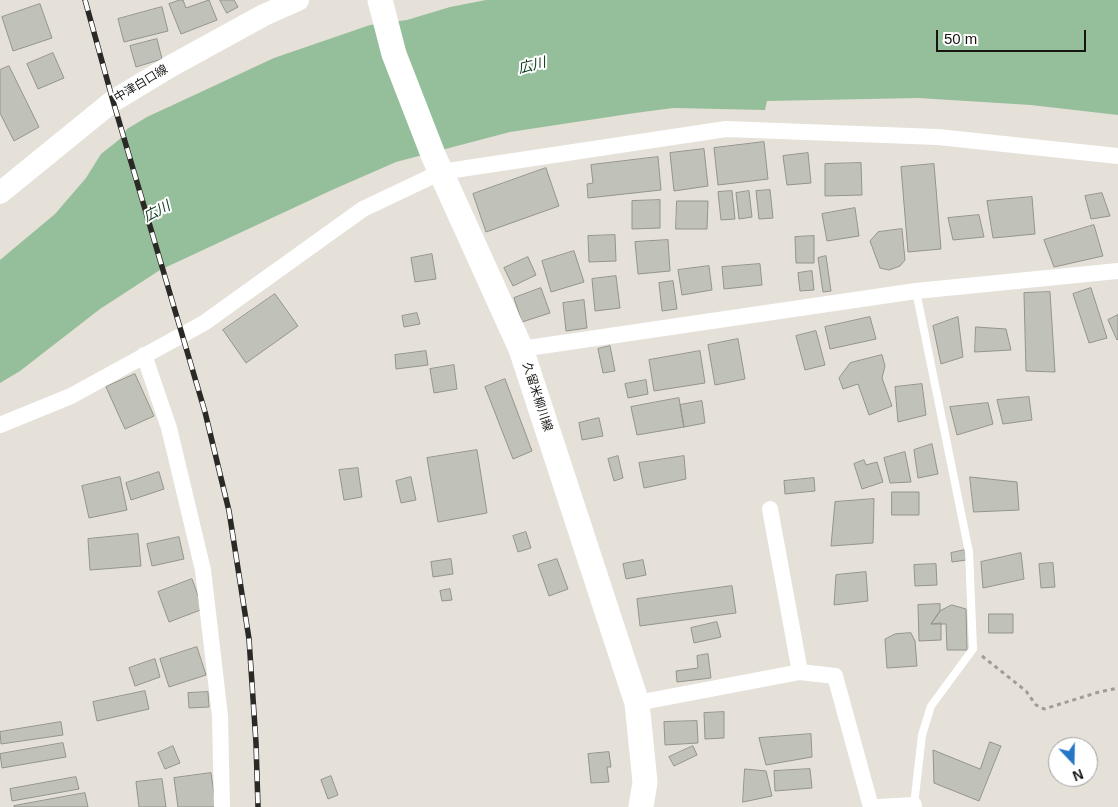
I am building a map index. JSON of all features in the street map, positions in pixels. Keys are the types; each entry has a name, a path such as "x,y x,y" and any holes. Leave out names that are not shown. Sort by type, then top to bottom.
{"main road":[{"name":"中津白口線","path":"3,186 113,101 171,66 264,15 298,0"},
{"name":"久留米柳川線","path":"382,9 394,54 438,165 521,349 637,703 645,782 641,807"}],"street":[{"path":"0,425 71,396 204,323 363,209 438,165 726,129 938,137 1118,156"},
{"path":"521,349 916,291 1118,271"},
{"path":"144,355 169,428 203,570 220,716 222,807"},
{"path":"770,509 800,672"},
{"path":"637,703 800,672 835,676 871,807"},
{"path":"879,807 914,805"}],"lane":[{"path":"914,805 922,735 931,706 974,649 969,552 916,291"}],"path":[{"path":"974,649 1026,691 1036,705 1044,709 1118,688"}],"water":[{"name":"広川","path":"486,0 1118,0 1118,115 1031,105 918,98 767,101 765,110 673,108 510,132 396,162 160,270 100,309 20,371 0,383 0,260 55,214 86,178 101,154 120,139 127,129 147,117 274,58 370,25 407,20 450,7"}],"building":[{"path":"183,0 186,8 209,0 217,20 181,34 169,4"},
{"path":"220,0 234,0 238,7 227,13"},
{"path":"40,4 52,38 13,51 2,17"},
{"path":"162,7 168,31 124,42 118,19"},
{"path":"157,39 162,59 136,67 130,46"},
{"path":"53,53 64,78 38,89 27,64"},
{"path":"9,66 39,127 14,141 0,113 0,70"},
{"path":"764,142 768,179 718,185 714,148"},
{"path":"704,149 708,186 674,191 670,153"},
{"path":"808,153 811,183 787,185 783,156"},
{"path":"658,157 661,190 588,198 587,184 593,183 591,165"},
{"path":"861,163 862,195 825,196 825,164"},
{"path":"934,164 941,249 908,252 901,167"},
{"path":"546,168 559,206 486,232 473,194"},
{"path":"770,190 773,218 759,219 756,191"},
{"path":"732,191 735,219 721,220 718,192"},
{"path":"749,191 752,217 739,219 736,193"},
{"path":"1102,193 1110,216 1091,219 1085,196"},
{"path":"1032,197 1035,234 993,238 987,201"},
{"path":"660,200 660,228 632,229 632,201"},
{"path":"677,201 708,201 707,229 676,229"},
{"path":"855,208 859,236 827,241 822,214"},
{"path":"979,215 984,237 953,240 948,218"},
{"path":"1094,225 1103,256 1054,267 1044,240"},
{"path":"902,229 905,260 900,266 889,270 880,268 870,241 878,232"},
{"path":"615,235 616,261 589,262 588,236"},
{"path":"814,236 814,263 796,263 795,237"},
{"path":"668,240 670,271 638,274 635,242"},
{"path":"574,251 584,282 551,292 542,261"},
{"path":"432,254 436,279 415,282 411,258"},
{"path":"826,256 831,291 823,292 818,258"},
{"path":"528,257 536,275 513,286 504,268"},
{"path":"760,264 762,285 724,289 722,267"},
{"path":"709,266 712,290 682,295 678,270"},
{"path":"812,271 814,290 800,291 798,273"},
{"path":"616,276 620,308 595,311 592,279"},
{"path":"673,281 677,309 662,311 659,283"},
{"path":"541,288 550,313 522,322 514,298"},
{"path":"1091,288 1107,338 1089,343 1073,294"},
{"path":"1050,292 1055,372 1026,371 1024,293"},
{"path":"275,294 298,326 246,363 223,330"},
{"path":"584,300 587,328 566,331 563,303"},
{"path":"417,313 420,324 404,327 402,316"},
{"path":"1118,315 1118,339 1117,340 1108,320"},
{"path":"870,317 876,339 830,349 825,327"},
{"path":"958,317 963,357 941,364 933,326"},
{"path":"976,327 1006,329 1011,350 975,352"},
{"path":"816,331 825,365 805,370 796,336"},
{"path":"738,339 745,379 715,385 708,345"},
{"path":"610,346 615,371 603,373 598,349"},
{"path":"426,351 428,365 396,369 395,355"},
{"path":"700,351 705,383 654,391 649,360"},
{"path":"882,355 885,366 882,378 892,406 869,415 858,384 843,389 839,378 850,363"},
{"path":"454,365 457,389 434,393 430,369"},
{"path":"135,374 154,416 125,429 106,387"},
{"path":"505,379 532,451 513,459 485,387"},
{"path":"646,380 648,394 628,398 625,384"},
{"path":"922,384 926,415 898,422 895,387"},
{"path":"1029,397 1032,420 1003,424 997,400"},
{"path":"679,398 684,427 637,435 631,407"},
{"path":"702,401 705,423 684,427 680,405"},
{"path":"988,403 993,424 957,435 950,407"},
{"path":"599,418 603,436 582,440 579,423"},
{"path":"932,444 938,474 918,478 914,450"},
{"path":"477,450 487,513 438,522 427,458"},
{"path":"905,452 911,482 890,483 884,458"},
{"path":"618,456 623,478 614,481 608,459"},
{"path":"684,456 686,479 644,488 639,463"},
{"path":"864,460 866,465 877,462 883,482 862,489 854,464"},
{"path":"358,468 362,497 344,500 339,470"},
{"path":"159,472 164,489 131,500 126,483"},
{"path":"120,477 127,510 89,518 82,486"},
{"path":"411,477 416,500 401,503 396,481"},
{"path":"970,477 1017,482 1019,510 974,512"},
{"path":"814,478 815,491 785,494 784,481"},
{"path":"892,492 919,492 919,515 892,515"},
{"path":"874,499 873,543 831,546 835,502"},
{"path":"526,532 531,548 518,552 513,536"},
{"path":"138,534 141,566 90,570 88,539"},
{"path":"179,537 184,559 152,566 147,544"},
{"path":"965,550 966,560 952,562 951,553"},
{"path":"1021,553 1024,579 983,588 981,562"},
{"path":"451,559 453,574 433,577 431,562"},
{"path":"557,559 568,589 549,596 538,565"},
{"path":"643,560 646,575 626,579 623,564"},
{"path":"1053,563 1055,587 1041,588 1039,564"},
{"path":"936,564 937,585 915,586 914,565"},
{"path":"866,572 868,601 834,605 836,575"},
{"path":"192,579 203,609 169,622 158,592"},
{"path":"732,586 736,613 640,626 637,599"},
{"path":"450,589 452,600 442,601 440,591"},
{"path":"940,604 940,611 931,624 941,623 941,640 919,641 918,605"},
{"path":"952,605 966,609 967,650 947,650 946,624 931,624 940,611"},
{"path":"989,614 1013,614 1013,633 989,633"},
{"path":"717,622 721,637 694,643 691,628"},
{"path":"911,633 915,641 917,666 887,668 885,639 895,634"},
{"path":"197,647 206,675 169,687 160,659"},
{"path":"708,654 711,678 677,682 676,671 698,668 697,656"},
{"path":"155,659 160,677 135,686 129,668"},
{"path":"145,691 149,709 97,721 93,702"},
{"path":"208,692 209,707 189,708 188,693"},
{"path":"724,712 724,738 705,739 704,713"},
{"path":"697,721 698,743 665,745 664,722"},
{"path":"61,722 63,735 1,744 0,732"},
{"path":"811,734 812,757 766,765 759,738"},
{"path":"990,742 1001,746 979,801 934,783 933,750 980,769"},
{"path":"63,743 66,757 2,768 0,754"},
{"path":"173,746 180,763 165,769 158,753"},
{"path":"693,746 697,755 674,766 669,757"},
{"path":"609,752 611,767 607,767 609,782 591,783 588,754"},
{"path":"745,769 766,771 772,796 743,802"},
{"path":"810,769 812,788 775,791 774,771"},
{"path":"211,773 216,807 178,807 174,778"},
{"path":"331,776 338,795 328,799 321,780"},
{"path":"76,777 79,789 12,801 10,789"},
{"path":"162,779 166,807 139,807 136,782"},
{"path":"85,793 88,807 14,807 14,806"}],"railway":[{"path":"85,0 205,412 229,511 249,639 258,807"}]}
